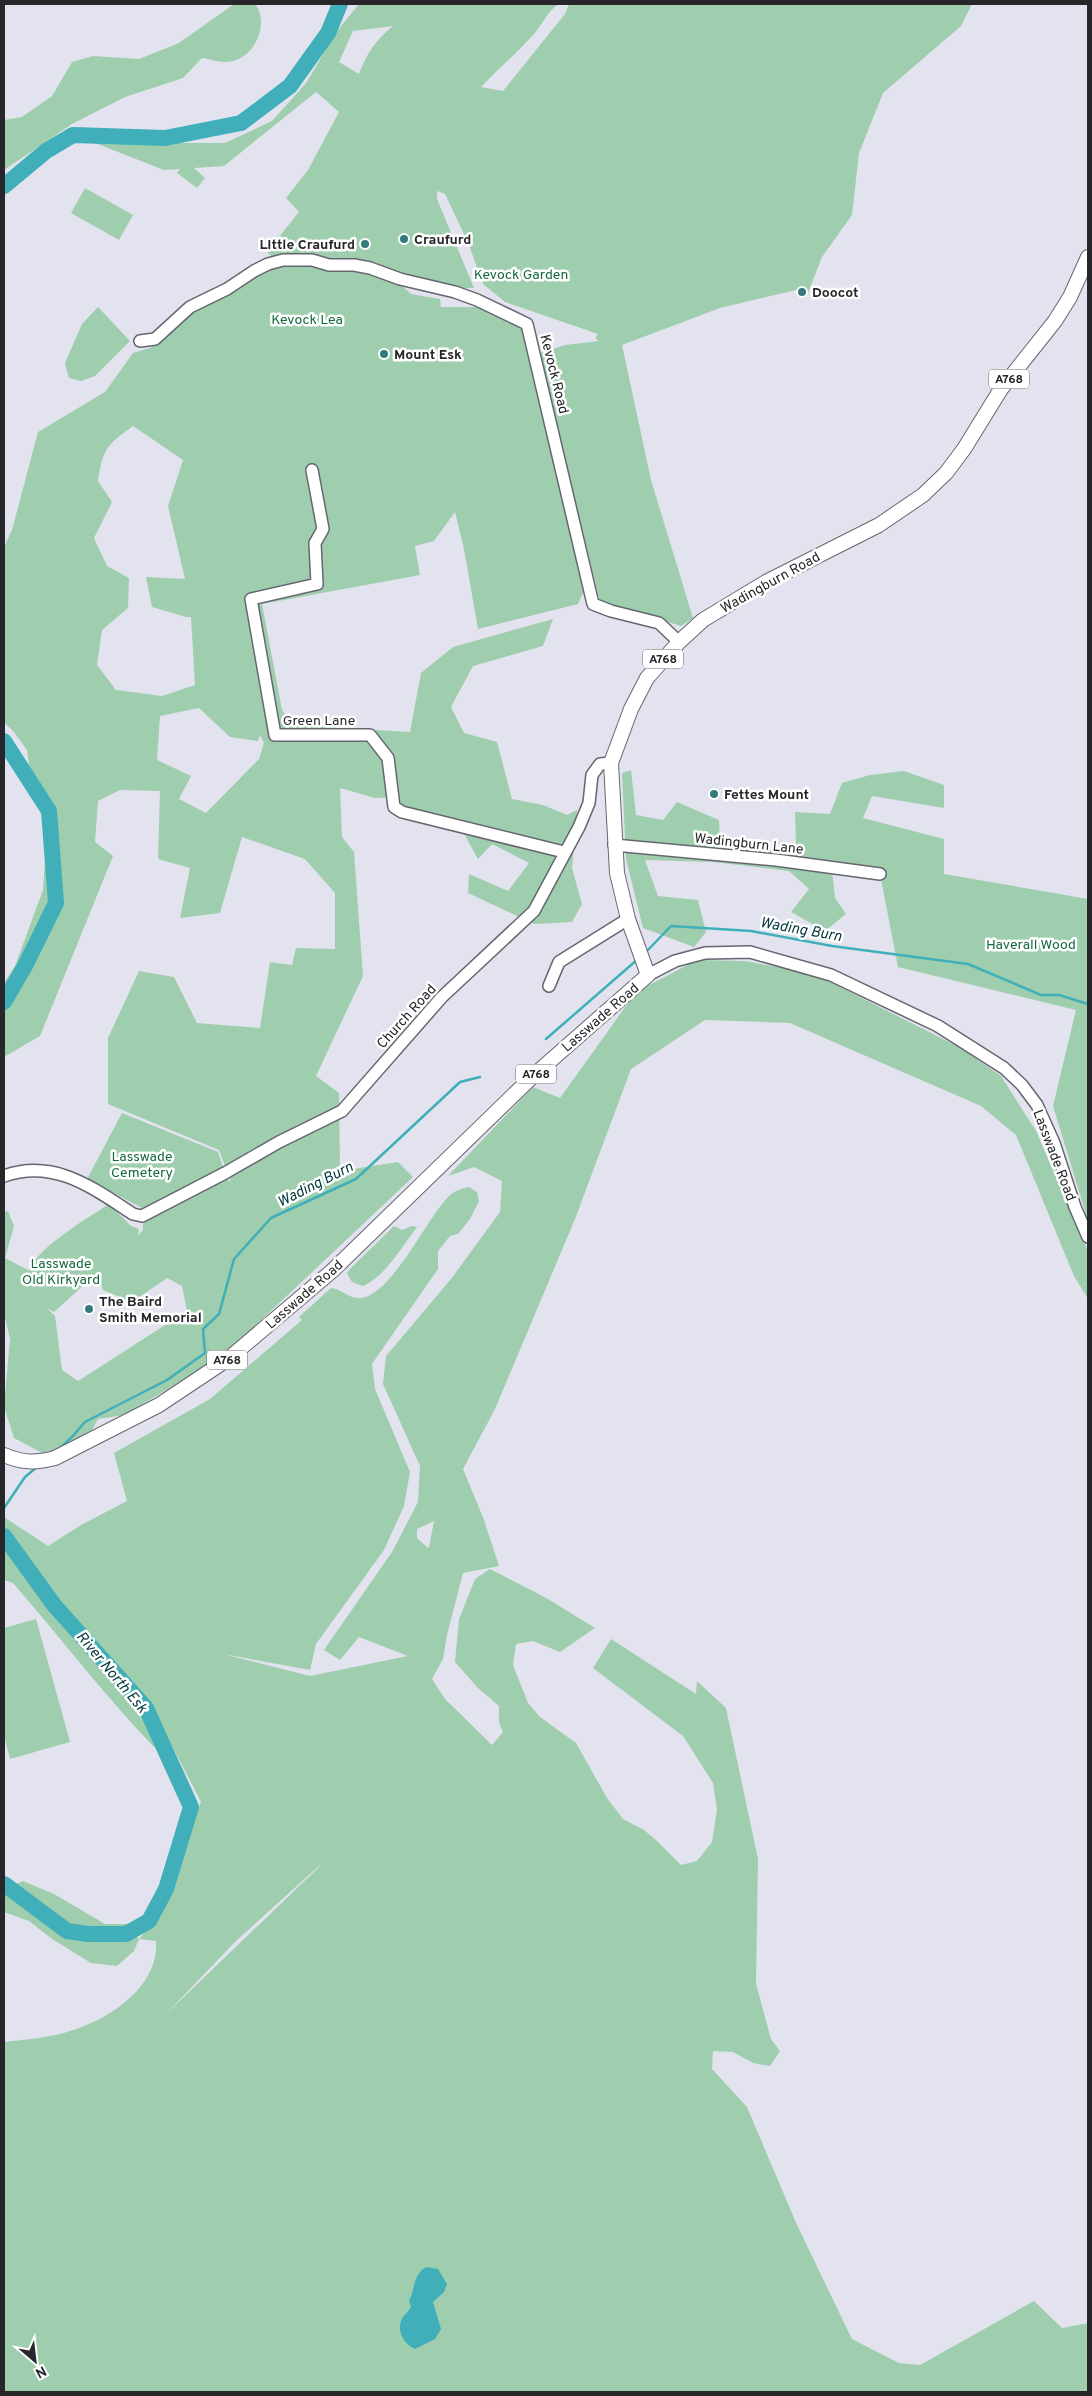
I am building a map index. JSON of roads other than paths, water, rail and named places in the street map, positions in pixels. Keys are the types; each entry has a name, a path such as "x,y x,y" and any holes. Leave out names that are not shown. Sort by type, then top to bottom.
{"main road":[{"name":"Wadingburn Road","path":"643,963 628,919 617,873 611,763 631,710 647,678 679,642 703,620 766,582 879,525 923,495 946,473 964,449 1002,389 1055,321 1070,297 1088,257"},
{"name":"Lasswade Road","path":"4,1456 15,1460 38,1463 55,1458 159,1405 228,1360 332,1271 533,1076 643,963"}],"street":[{"name":"Kevock Road","path":"140,340 155,339 190,308 227,289 254,270 282,260 312,260 329,265 354,265 370,268 400,279 477,300 527,324 593,604 610,611 660,623 679,642"},
{"name":"Green Lane","path":"312,470 323,529 315,543 317,584 250,599 275,735 370,735 388,758 394,806 402,812 564,852"},
{"name":"Church Road","path":"4,1176 23,1171 45,1170 82,1181 133,1214 142,1216 225,1173 279,1142 342,1111 442,997 534,911 579,827 589,803 592,775 600,764 611,763"},
{"name":"Wadingburn Lane","path":"614,845 776,860 880,874"},
{"path":"549,986 559,962 628,919"},
{"name":"Lasswade Road","path":"643,963 675,961 705,953 750,952 831,974 938,1026 1004,1068 1022,1084 1037,1106 1054,1143 1075,1207 1088,1237"}],"water":[{"path":"426,2267 438,2269 447,2284 444,2292 433,2302 441,2329 435,2339 415,2349 404,2340 400,2327 403,2317 411,2307 409,2301 416,2278"}],"waterway":[{"name":"River North Esk","path":"4,186 46,151 73,135 165,138 241,123 290,86 328,33 340,4"},
{"name":"River North Esk","path":"4,741 49,811 56,903 26,964 4,1002"},
{"name":"Wading Burn","path":"646,952 671,926 751,931 832,946 968,964 1041,995 1059,995 1088,1004"},
{"name":"Wading Burn","path":"546,1039 638,959"},
{"name":"Wading Burn","path":"59,1449 85,1422 167,1380 205,1353 203,1329 219,1314 234,1259 271,1218 356,1179 460,1082 480,1077"},
{"name":"Wading Burn","path":"4,1508 25,1477 37,1467"},
{"name":"River North Esk","path":"4,1536 54,1605 146,1708 191,1807 166,1889 149,1921 126,1934 88,1934 67,1931 4,1884"}],"place":[{"name":"Craufurd","path":"404,239"},
{"name":"LIttle Craufurd","path":"365,244"},
{"name":"Doocot","path":"802,292"},
{"name":"Mount Esk","path":"384,354"},
{"name":"Fettes Mount","path":"714,794"},
{"name":"The Baird Smith Memorial","path":"89,1309"}],"park label":[{"name":"Kevock Garden","path":"521,274"},
{"name":"Kevock Lea","path":"307,319"},
{"name":"Haverall Wood","path":"1031,944"},
{"name":"Lasswade Cemetery","path":"142,1164"},
{"name":"Lasswade Old Kirkyard","path":"61,1272"}]}
